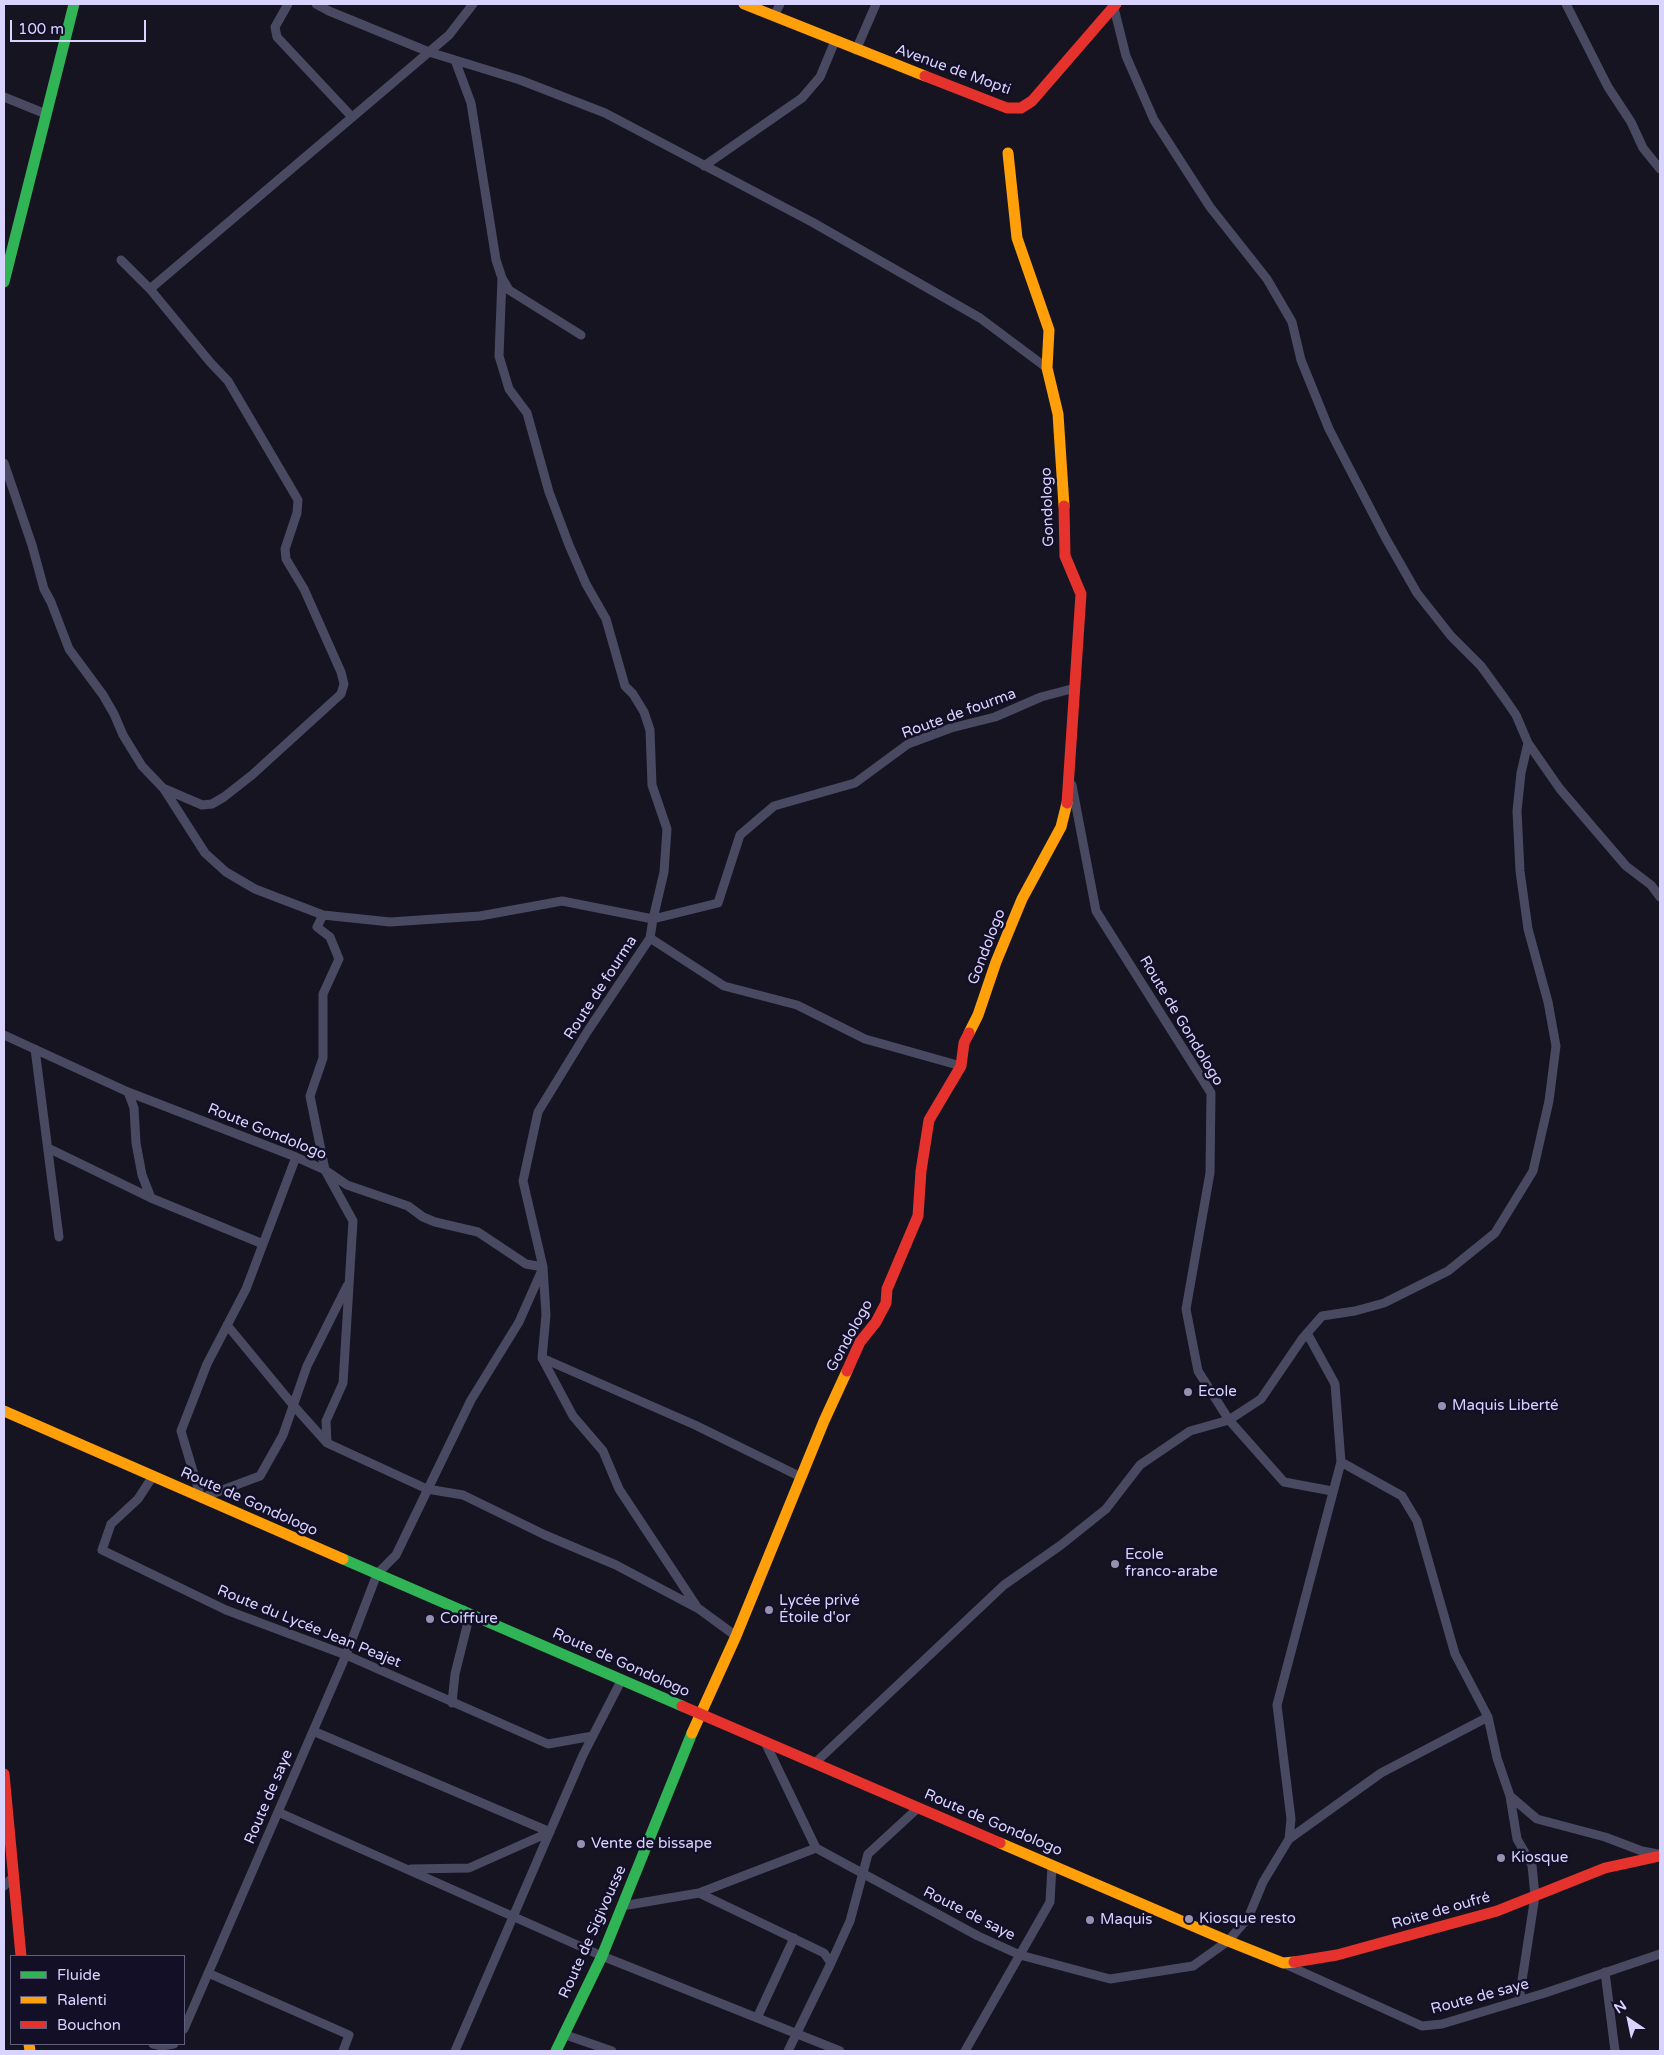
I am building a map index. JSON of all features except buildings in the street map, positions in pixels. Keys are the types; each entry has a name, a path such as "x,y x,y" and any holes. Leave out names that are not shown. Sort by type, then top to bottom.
{"street":[{"path":"4,282 74,4"},
{"path":"288,4 275,27 276,37 352,117"},
{"path":"316,4 429,52 520,80 605,113 812,222 980,318 1047,368"},
{"path":"150,289 449,35 473,4"},
{"name":"Avenue de Mopti","path":"744,4 856,50 1007,108 1021,108 1032,101 1114,5"},
{"path":"774,16 780,4"},
{"path":"856,50 876,4"},
{"path":"1566,4 1608,87 1631,122 1643,148 1660,169"},
{"path":"1114,5 1126,56 1154,120 1210,208 1267,279 1292,322 1301,360 1330,429 1385,537 1417,593 1450,636 1481,666 1516,715 1528,743 1560,789 1626,866 1651,885 1660,897"},
{"path":"704,166 802,98 820,77 835,41"},
{"path":"455,60 471,103 496,260 502,278 509,290 582,335"},
{"path":"4,97 46,114"},
{"name":"Gondologo","path":"700,1714 736,1636 824,1421 860,1342 876,1322 886,1303 887,1289 918,1216 920,1171 929,1120 961,1066 964,1043 978,1015 999,953 1022,899 1061,826 1067,802 1081,594 1065,556 1063,472 1058,414 1047,368 1049,330 1017,238 1008,153"},
{"path":"121,260 150,289 228,381 298,500 297,514 285,549 286,559 304,589 341,672 344,684 340,694 252,775 212,804 202,805 164,788"},
{"path":"4,463 32,545 44,590 51,602 69,649 103,696 123,735 142,766 164,788 206,853 226,872 255,889 324,915 390,922 480,916 562,901 652,919 664,872 667,829 652,785 650,730 644,712 633,694 625,686 606,619 586,584 569,545 549,492 527,413 509,389 499,356 502,278"},
{"name":"Route de fourma","path":"542,1358 546,1315 543,1267 522,1181 538,1112 587,1032 650,938 652,919 718,903 740,835 774,806 855,783 908,744 951,728 995,717 1041,697 1074,688"},
{"path":"815,1763 1004,1585 1061,1545 1106,1509 1140,1465 1190,1431 1229,1420 1261,1399 1322,1316 1356,1311 1384,1303 1448,1272 1495,1233 1533,1171 1549,1101 1556,1046 1548,1002 1528,929 1520,871 1517,811 1528,743"},
{"name":"Route de Gondologo","path":"1070,774 1096,911 1211,1093 1210,1173 1186,1310 1198,1372 1229,1420 1284,1482 1332,1491"},
{"path":"324,915 317,927 330,937 339,959 323,994 324,1058 310,1096 325,1170 353,1221 343,1382 326,1421 328,1443"},
{"path":"650,938 724,986 797,1006 865,1039 961,1066"},
{"name":"Route Gondologo","path":"4,1035 128,1092 296,1157 325,1170 347,1185 408,1206 423,1217 435,1222 478,1232 526,1264 543,1267"},
{"path":"34,1049 59,1237"},
{"path":"128,1092 134,1108 136,1143 142,1174 151,1198"},
{"path":"48,1148 151,1198 262,1244"},
{"path":"296,1157 246,1289 207,1364 181,1430 202,1498 260,1476 283,1435 307,1366 350,1280"},
{"path":"377,1574 396,1555 471,1400 519,1322 543,1267"},
{"path":"227,1325 293,1406 328,1443 427,1490 463,1496 616,1566 699,1609 736,1636"},
{"path":"1289,1839 1291,1819 1277,1705 1341,1462 1335,1384 1308,1333"},
{"path":"542,1358 695,1425 801,1477"},
{"path":"542,1358 572,1416 603,1451 619,1489 699,1609"},
{"name":"Route de Gondologo","path":"4,1411 1228,1941"},
{"path":"1341,1462 1402,1496 1417,1521 1455,1654 1488,1717 1497,1758 1510,1796 1517,1839 1532,1865 1535,1896 1519,2000"},
{"name":"Route du Lycée Jean Peajet","path":"153,1476 138,1499 111,1524 102,1550 226,1610 346,1655 548,1744 593,1736"},
{"name":"Route de saye","path":"185,2028 346,1655 377,1574"},
{"path":"452,1703 455,1674 467,1626 464,1610"},
{"path":"456,2051 477,1998 550,1832 593,1736 622,1679"},
{"name":"Route de Sigivousse","path":"556,2051 602,1956 700,1714"},
{"path":"1289,1839 1381,1773 1488,1717"},
{"path":"313,1731 550,1832"},
{"path":"622,1906 699,1893 816,1848 765,1742"},
{"path":"4,1774 21,1955"},
{"path":"1510,1796 1537,1819 1605,1837 1642,1851 1660,1855"},
{"path":"788,2051 798,2034 850,1921 868,1854 918,1808"},
{"path":"278,1812 602,1956 840,2051"},
{"path":"407,1869 469,1868 550,1832"},
{"name":"Route de saye","path":"816,1848 978,1936 1020,1955 1110,1979 1194,1966 1228,1941 1248,1918 1263,1882 1289,1839"},
{"name":"Roite de oufré","path":"1228,1941 1283,1963 1305,1962 1497,1911 1605,1868 1660,1855"},
{"path":"964,2051 1050,1902 1052,1865"},
{"path":"4,1886 13,1877"},
{"path":"699,1893 824,1953 831,1964"},
{"path":"757,2018 794,1938"},
{"name":"Route de saye","path":"1283,1963 1422,2026 1442,2024 1660,1954"},
{"path":"1605,1972 1615,2051"},
{"path":"208,1973 349,2035 343,2051"},
{"path":"563,2034 612,2051"}],"traffic: fast":[{"path":"4,282 74,4"},
{"path":"343,1559 682,1706"},
{"path":"556,2051 602,1956 692,1733"}],"traffic: slow":[{"path":"744,4 925,76"},
{"path":"1008,153 1017,238 1049,330 1047,368 1058,414 1064,506"},
{"path":"969,1033 978,1015 996,962 1022,899 1061,827 1067,803"},
{"path":"692,1733 736,1636 824,1421 847,1371"},
{"path":"4,1411 343,1559"},
{"path":"1000,1843 1228,1941 1283,1963 1294,1962"},
{"path":"29,2045 30,2051"}],"traffic: jam":[{"path":"925,76 1007,108 1021,108 1032,101 1116,4"},
{"path":"1064,506 1065,556 1081,594 1067,803"},
{"path":"847,1371 860,1342 876,1322 886,1303 887,1289 918,1216 921,1171 929,1120 961,1066 964,1043 969,1033"},
{"path":"682,1706 1000,1843"},
{"path":"4,1774 21,1955"},
{"path":"1294,1962 1337,1955 1497,1911 1605,1868 1660,1856"}],"place":[{"name":"Ecole","path":"1188,1392"},
{"name":"Maquis Liberté","path":"1442,1406"},
{"name":"Ecole franco-arabe","path":"1115,1564"},
{"name":"Lycée privé Étoile d'or","path":"769,1610"},
{"name":"Coiffure","path":"430,1619"},
{"name":"Vente de bissape","path":"581,1844"},
{"name":"Kiosque","path":"1501,1858"},
{"name":"Kiosque resto","path":"1189,1919"},
{"name":"Maquis","path":"1090,1920"}]}
